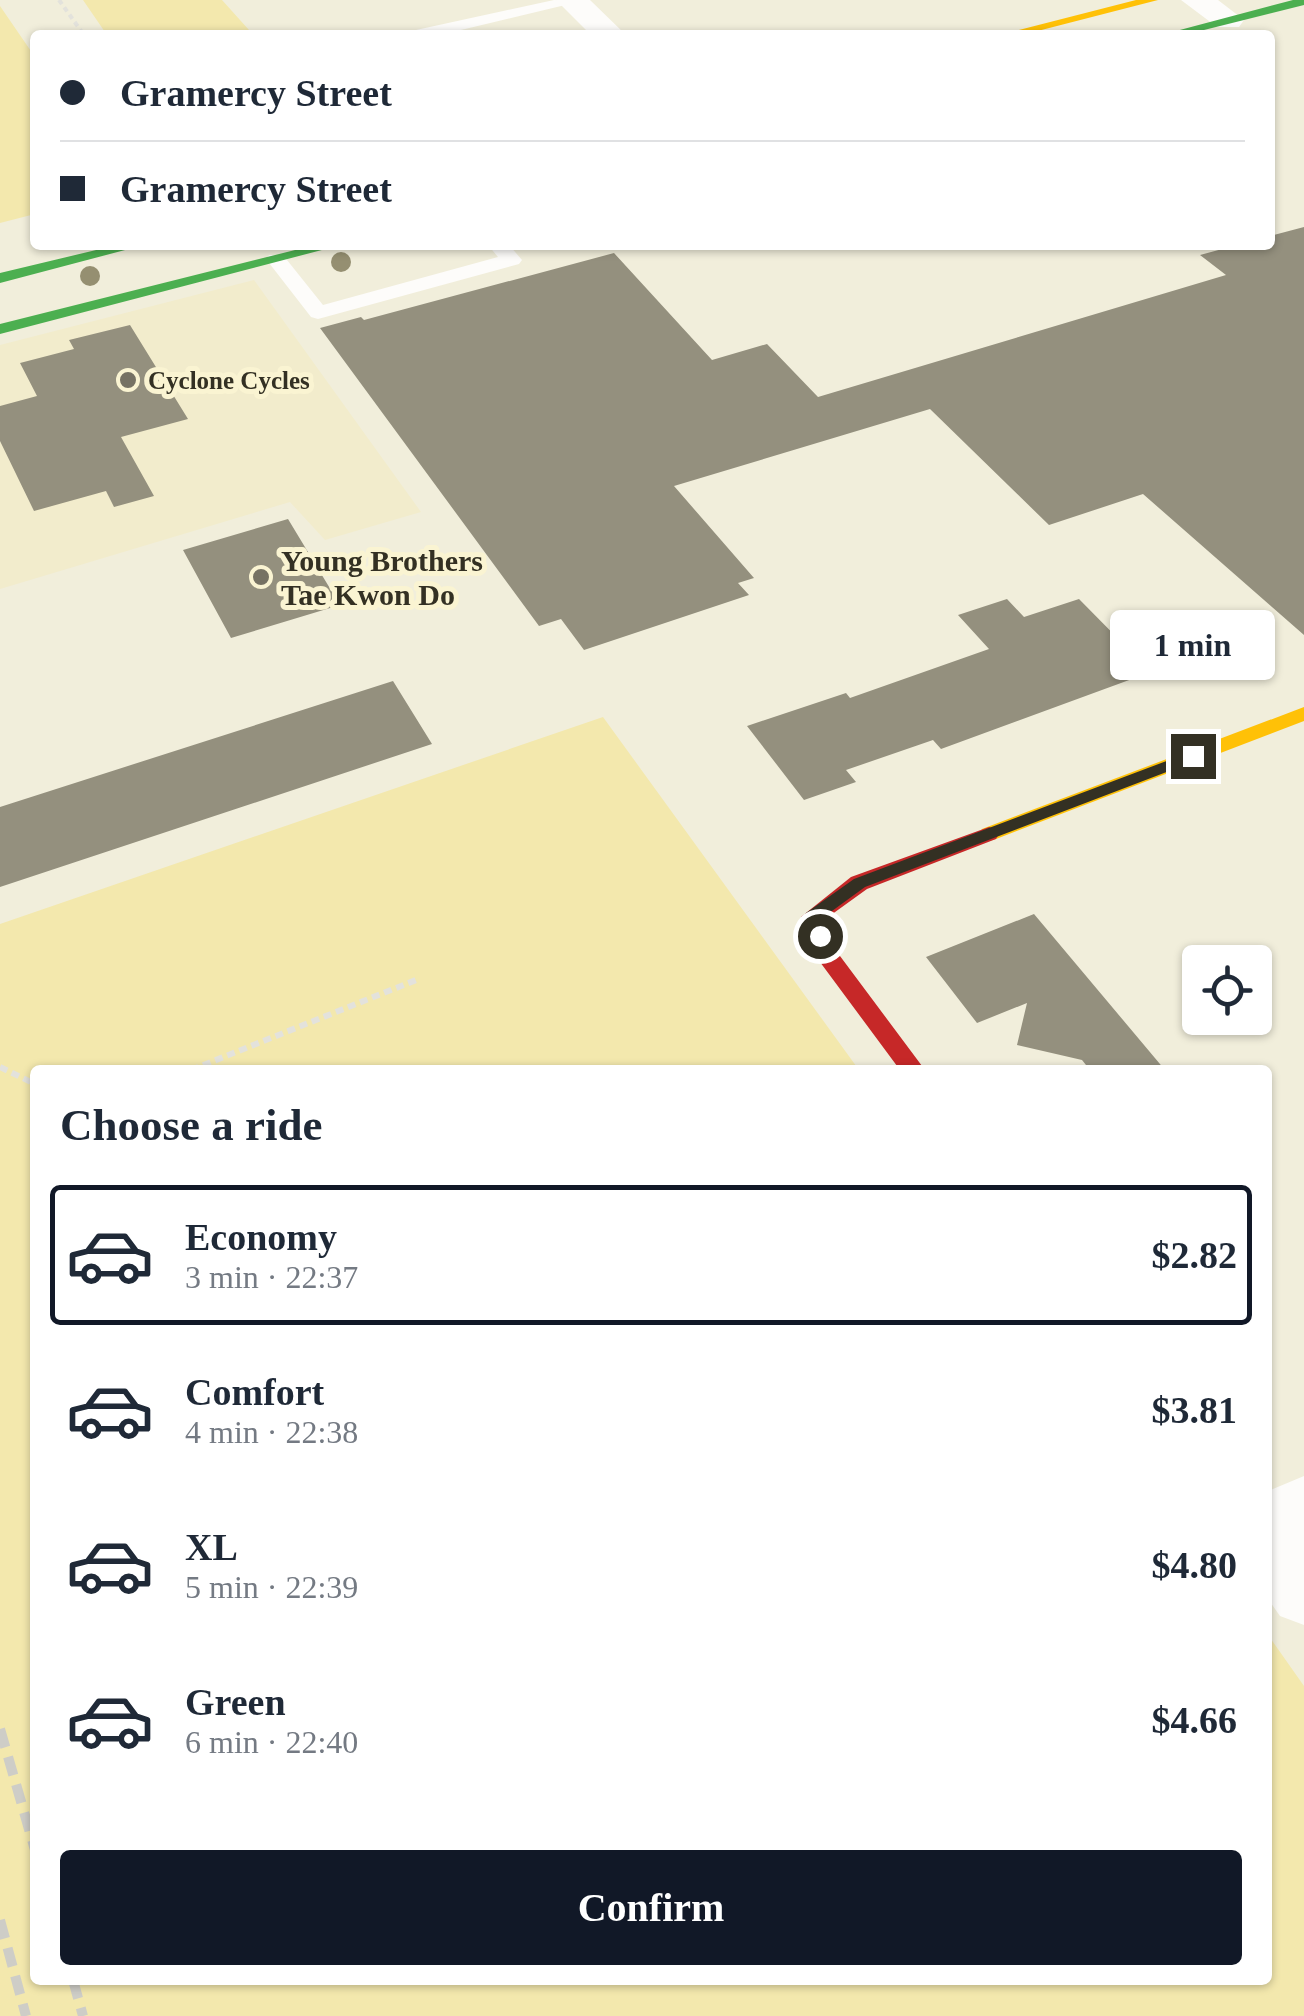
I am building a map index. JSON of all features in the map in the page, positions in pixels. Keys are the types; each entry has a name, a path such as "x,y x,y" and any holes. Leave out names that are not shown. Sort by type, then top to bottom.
{"main road":[{"path":"1027,30 1152,0"},
{"path":"1188,30 1304,1"},
{"path":"0,278 115,250"},
{"path":"0,329 272,252"},
{"path":"909,1065 828,956 812,917 859,883 1304,714"}],"street":[{"path":"572,0 605,30"},
{"path":"1197,0 1228,20"},
{"path":"1272,1524 1304,1507"},
{"path":"1272,1548 1304,1592"}],"lane":[{"path":"438,30 572,0"},
{"path":"272,252 318,314 512,260 503,250"}],"path":[{"path":"59,0 80,30"},
{"path":"204,1065 416,980"},
{"path":"0,1067 30,1082"}],"shaded area":[{"path":"83,0 222,0 249,30 104,30"},
{"path":"0,6 30,50 30,215 0,223"},
{"path":"254,280 421,512 325,540 290,502 0,589 0,345"},
{"path":"603,717 855,1065 30,1065 30,1985 1272,1985 1272,1641 1304,1686 1304,2016 0,2016 0,924"}],"building":[{"path":"1304,227 1304,635 1143,494 1049,525 930,409 674,486 754,578 738,583 749,595 584,650 561,619 539,626 320,328 361,317 364,320 614,253 712,360 767,344 818,397 1226,275 1200,255 1218,250 1275,250 1275,235"},
{"path":"130,325 188,419 121,437 154,496 114,507 106,491 34,511 0,441 0,406 37,396 20,363 74,349 69,340"},
{"name":"Young Brothers Tae Kwon Do","path":"288,519 340,605 231,638 183,550"},
{"path":"1007,599 1024,617 1079,599 1151,672 941,749 933,740 846,770 856,782 804,800 747,726 846,693 850,698 989,649 958,615"},
{"path":"393,681 432,744 0,887 0,807"},
{"path":"1034,914 1161,1065 1086,1065 1082,1060 1017,1045 1027,1003 977,1023 926,957"}],"railway":[{"path":"0,1729 30,1833"},
{"path":"0,1920 26,2016"},
{"path":"74,1985 83,2016"}],"traffic: fast":[{"path":"1188,30 1304,1"},
{"path":"0,278 115,250"},
{"path":"0,329 313,250"}],"traffic: slow":[{"path":"1027,30 1152,0"},
{"path":"989,834 1304,714"}],"traffic: jam":[{"path":"909,1065 828,956 812,917 859,883 989,834"}],"place":[{"name":"Cyclone Cycles","path":"128,380"},
{"name":"Young Brothers Tae Kwon Do","path":"261,577"}],"route":[{"path":"820,936 812,917 859,883 1193,756"}]}
